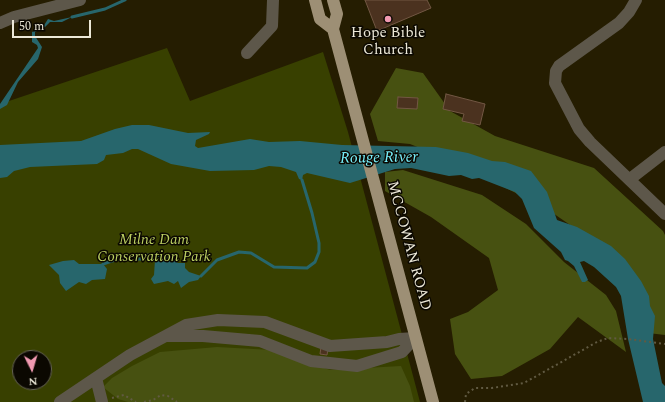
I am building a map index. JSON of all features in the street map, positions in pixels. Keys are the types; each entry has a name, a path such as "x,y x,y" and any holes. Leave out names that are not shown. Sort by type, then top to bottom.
{"main road":[{"path":"316,0 320,19 333,29"},
{"name":"MCCOWAN ROAD","path":"334,0 337,14 333,29 433,402"}],"street":[{"path":"0,22 80,0"},
{"path":"247,53 272,26 273,0"},
{"path":"636,0 629,12 619,23 560,66 555,78 558,89 579,128 590,142 665,214"},
{"path":"630,179 665,152"},
{"path":"60,402 130,355 186,326 218,320 265,322 330,346 387,342 399,339 415,338"},
{"path":"167,336 203,336 260,341 311,361 357,366 402,352 415,338"},
{"path":"330,346 330,364"},
{"path":"96,378 102,400"}],"path":[{"path":"465,402 466,394 475,388 492,388 524,383 597,342 608,338 656,341 665,344"},
{"path":"102,400 124,395 136,402"},
{"path":"144,402 153,400 161,395 168,396 177,402"}],"green space":[{"name":"Milne Dam Conservation Park","path":"167,48 190,101 323,52 348,132 420,402 0,402 0,104"},
{"path":"396,68 423,73 450,111 495,136 594,168 663,231 665,235 665,335 648,333 644,300 573,227 547,209 457,163 410,144 378,141 370,114"},
{"path":"403,170 482,195 526,224 564,262 606,295 616,311 626,352 578,317 550,349 502,376 471,379 455,354 450,319 468,312 498,290 489,258 431,217 385,191 385,172"},
{"path":"217,347 272,350 330,370 401,366 410,386 414,402 128,402 118,399 103,387 112,378 160,352"}],"water":[{"path":"72,17 62,22 50,22 45,27 35,32 35,36 42,47 38,59 18,82 7,105 0,109 0,104 38,48 37,45 32,42 32,32 43,27 48,19 54,21"},
{"name":"Rouge River","path":"132,125 149,125 188,133 210,132 209,134 196,140 195,146 198,148 250,139 269,142 300,141 342,145 436,147 468,153 492,161 505,162 531,171 547,192 557,220 577,227 611,246 625,259 641,281 649,296 650,306 655,316 653,339 662,383 665,386 665,402 643,402 628,339 621,296 616,287 594,267 584,261 580,262 588,280 582,282 574,266 565,260 561,252 534,228 522,199 515,192 479,178 472,179 461,175 449,176 411,168 395,169 350,183 307,173 303,175 302,180 299,179 296,172 281,167 269,166 254,170 210,171 171,164 138,149 132,149 123,153 106,155 104,160 97,164 30,167 14,171 7,177 0,178 0,145 81,141 115,129"},
{"path":"159,255 170,257 178,263 185,263 185,268 189,272 201,276 198,280 189,282 181,288 178,281 174,284 168,281 154,284 151,279 154,275 155,260"},
{"path":"74,260 79,264 103,264 107,269 105,279 92,280 86,284 79,282 66,291 60,283 59,275 49,265"}],"building":[{"name":"Hope Bible Church","path":"365,0 427,0 431,8 377,31"},
{"path":"446,94 485,104 480,125 462,121 464,114 443,109"},
{"path":"398,97 418,98 417,109 397,108"},
{"path":"321,347 328,349 327,355 320,354"}],"waterway":[{"path":"72,17 105,9 125,0"},
{"path":"201,276 217,260 239,252 251,253 274,267 307,268 315,262 319,252 319,243 302,180"},
{"path":"103,264 118,259 142,259 148,255 155,260"}],"place":[{"name":"Hope Bible Church","path":"388,19"}]}
